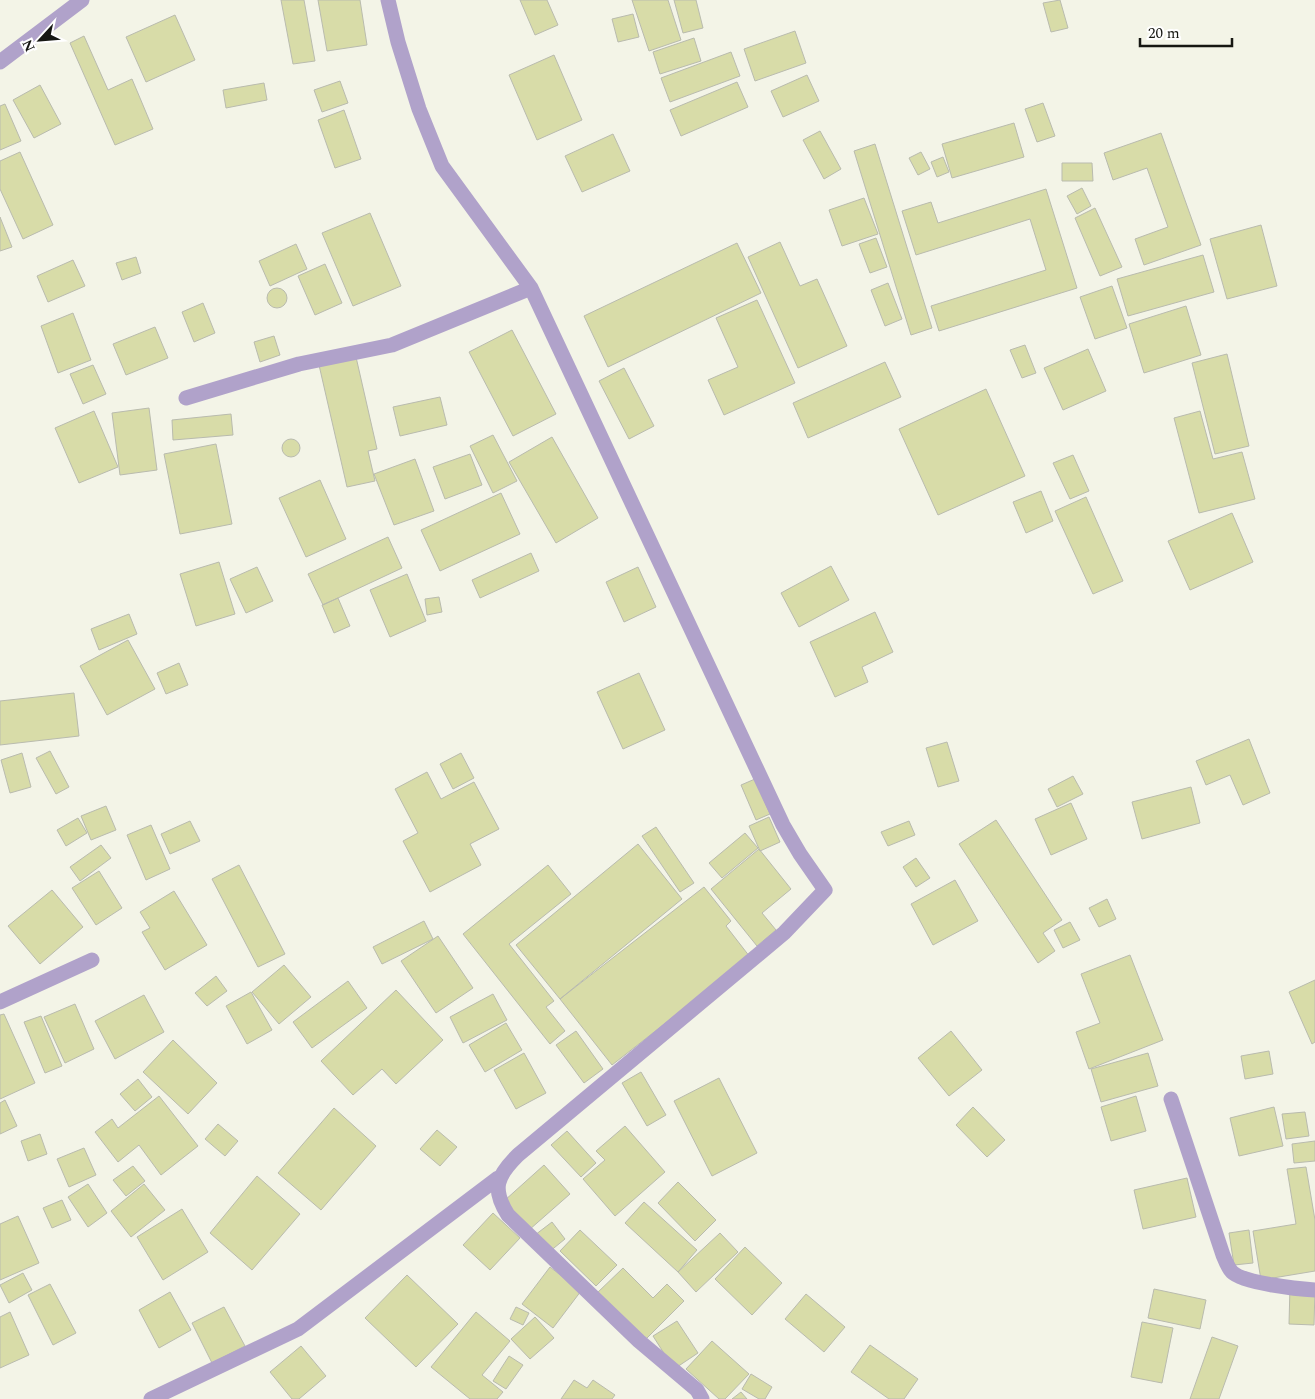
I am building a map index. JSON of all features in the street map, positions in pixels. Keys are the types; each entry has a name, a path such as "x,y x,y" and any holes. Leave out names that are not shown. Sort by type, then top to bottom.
{"street":[{"path":"0,62 82,0"},
{"path":"151,1399 298,1329 498,1178 518,1155 784,933 825,890 783,825 532,288 442,166 419,109 398,42 388,0"},
{"path":"186,398 299,364 392,345 532,288"},
{"path":"0,1002 92,960"},
{"path":"1171,1099 1222,1255 1232,1272 1247,1281 1270,1283 1288,1288 1315,1290"},
{"path":"498,1178 498,1192 508,1215 639,1340 696,1390 702,1399"}],"building":[{"path":"281,0 304,0 315,61 293,64"},
{"path":"318,0 360,0 367,45 327,51"},
{"path":"520,0 547,0 558,25 535,35"},
{"path":"632,0 668,0 681,40 649,51"},
{"path":"674,0 696,0 703,28 683,33"},
{"path":"1060,0 1068,28 1051,32 1043,3"},
{"path":"633,14 639,37 618,42 612,19"},
{"path":"175,15 195,60 146,82 126,37"},
{"path":"795,31 806,63 755,81 744,49"},
{"path":"84,36 108,90 132,79 153,129 115,145 70,43"},
{"path":"694,38 701,61 660,74 653,52"},
{"path":"731,52 740,76 670,102 661,78"},
{"path":"554,55 582,120 537,140 509,75"},
{"path":"807,75 819,101 783,117 771,91"},
{"path":"340,81 348,103 322,112 314,90"},
{"path":"737,82 748,107 681,136 670,110"},
{"path":"264,83 267,100 226,108 223,90"},
{"path":"40,85 61,124 34,138 13,100"},
{"path":"1043,103 1055,136 1037,142 1025,109"},
{"path":"5,104 21,141 0,150 0,106"},
{"path":"344,110 361,159 335,168 318,120"},
{"path":"1014,123 1024,157 952,178 942,144"},
{"path":"820,131 841,169 824,179 803,140"},
{"path":"1161,133 1201,245 1144,265 1135,239 1168,227 1147,168 1113,180 1104,153"},
{"path":"613,134 630,171 582,192 565,156"},
{"path":"875,144 932,328 911,335 854,151"},
{"path":"20,152 53,225 23,239 0,189 0,161"},
{"path":"921,152 930,169 918,175 909,158"},
{"path":"943,157 949,172 937,177 931,162"},
{"path":"1062,163 1092,163 1093,181 1062,181"},
{"path":"1082,188 1091,206 1077,214 1067,196"},
{"path":"1046,189 1077,288 939,331 931,306 1046,270 1030,219 916,255 902,211 931,202 938,223"},
{"path":"864,198 878,234 842,246 829,210"},
{"path":"1095,208 1122,267 1100,276 1075,218"},
{"path":"370,213 401,286 353,306 322,233"},
{"path":"0,217 12,247 0,251"},
{"path":"1261,225 1277,286 1227,299 1210,239"},
{"path":"876,238 887,267 870,273 859,244"},
{"path":"780,242 800,286 817,279 847,346 798,368 748,257"},
{"path":"737,243 761,293 608,367 584,316"},
{"path":"296,244 307,269 270,286 259,261"},
{"path":"1203,255 1214,292 1128,316 1117,279"},
{"path":"136,257 141,273 122,280 116,263"},
{"path":"73,260 85,286 48,302 37,276"},
{"path":"325,264 342,303 315,315 298,276"},
{"path":"888,283 902,319 885,326 871,290"},
{"path":"1112,286 1127,328 1095,339 1080,297"},
{"path":"277,288 284,291 287,298 284,305 277,308 270,305 267,298 270,291"},
{"path":"757,300 795,383 724,415 708,380 738,367 716,318"},
{"path":"203,303 215,333 194,342 182,312"},
{"path":"1186,306 1201,355 1144,373 1129,324"},
{"path":"73,313 91,360 58,373 41,326"},
{"path":"155,327 168,358 126,375 113,344"},
{"path":"512,330 556,414 513,436 469,352"},
{"path":"274,336 280,355 260,362 254,342"},
{"path":"1025,345 1036,373 1022,378 1010,350"},
{"path":"1088,349 1106,391 1063,410 1044,368"},
{"path":"1227,354 1249,446 1215,454 1192,363"},
{"path":"356,357 377,449 368,451 375,481 347,487 319,365"},
{"path":"885,362 901,397 808,438 793,403"},
{"path":"93,365 106,394 83,404 70,374"},
{"path":"624,368 654,426 629,439 599,381"},
{"path":"986,389 1025,476 938,515 899,429"},
{"path":"440,397 447,425 400,436 393,407"},
{"path":"149,408 157,470 120,475 112,413"},
{"path":"94,411 118,467 79,483 55,428"},
{"path":"1200,411 1213,459 1242,452 1255,499 1199,513 1174,418"},
{"path":"231,414 233,435 173,440 172,420"},
{"path":"493,435 517,481 493,493 470,446"},
{"path":"552,437 598,518 556,543 509,462"},
{"path":"287,439 295,439 300,444 298,455 287,457 282,452 282,444"},
{"path":"216,444 232,524 180,534 164,454"},
{"path":"470,454 482,485 445,499 433,467"},
{"path":"1073,455 1089,491 1070,499 1053,463"},
{"path":"415,459 434,511 394,525 374,474"},
{"path":"320,480 346,539 306,557 279,498"},
{"path":"1041,491 1053,521 1026,533 1013,502"},
{"path":"501,493 520,534 440,571 421,530"},
{"path":"1086,497 1123,581 1093,594 1055,511"},
{"path":"1232,513 1253,562 1190,590 1168,541"},
{"path":"388,537 402,568 323,605 308,574"},
{"path":"531,553 539,571 480,598 472,580"},
{"path":"219,562 235,614 196,626 180,574"},
{"path":"831,566 849,600 799,627 781,593"},
{"path":"257,567 273,601 246,613 230,579"},
{"path":"638,567 656,607 624,622 606,582"},
{"path":"407,574 426,621 390,637 370,590"},
{"path":"439,597 442,612 427,615 425,599"},
{"path":"338,598 350,626 334,633 322,605"},
{"path":"875,612 893,652 862,667 868,682 835,697 810,642"},
{"path":"129,614 137,634 99,650 91,629"},
{"path":"128,640 155,689 107,715 80,666"},
{"path":"179,663 188,685 166,694 157,673"},
{"path":"639,673 665,730 623,749 597,692"},
{"path":"74,693 79,736 0,745 0,701"},
{"path":"1249,739 1270,793 1243,805 1230,775 1206,785 1196,761"},
{"path":"947,742 959,781 938,787 926,748"},
{"path":"50,751 69,787 56,794 36,758"},
{"path":"22,753 31,787 10,793 1,760"},
{"path":"461,753 474,778 453,789 440,764"},
{"path":"427,772 441,799 474,782 499,829 470,844 481,865 430,892 403,841 418,833 395,789"},
{"path":"1073,776 1083,794 1057,807 1048,789"},
{"path":"755,779 770,814 756,820 741,785"},
{"path":"1191,787 1200,823 1142,839 1132,802"},
{"path":"1071,803 1087,839 1051,855 1035,819"},
{"path":"106,806 116,830 91,840 81,816"},
{"path":"769,817 780,842 760,851 749,826"},
{"path":"78,818 87,833 66,846 57,830"},
{"path":"996,820 1062,920 1043,933 1055,951 1038,963 959,844"},
{"path":"190,821 200,841 170,854 161,834"},
{"path":"909,821 915,835 888,846 881,832"},
{"path":"151,825 170,869 146,880 127,835"},
{"path":"656,827 694,883 680,892 642,836"},
{"path":"745,833 758,848 722,878 709,863"},
{"path":"638,844 682,899 560,999 516,945"},
{"path":"101,845 111,858 80,881 70,867"},
{"path":"759,849 791,889 762,913 776,930 757,946 711,889"},
{"path":"916,858 930,878 916,887 903,867"},
{"path":"239,865 285,954 258,967 212,879"},
{"path":"548,865 571,894 509,944 554,1001 546,1007 565,1031 550,1044 463,934"},
{"path":"99,871 122,908 96,925 72,888"},
{"path":"955,880 978,921 933,945 911,904"},
{"path":"704,887 731,921 726,926 750,957 612,1065 560,999"},
{"path":"52,890 83,927 40,964 8,926"},
{"path":"174,891 207,945 165,970 142,932 150,928 140,912"},
{"path":"1107,899 1116,919 1099,927 1089,908"},
{"path":"424,921 433,939 382,964 373,947"},
{"path":"1070,922 1080,940 1063,948 1054,930"},
{"path":"438,936 473,988 436,1013 401,961"},
{"path":"1130,955 1163,1040 1089,1069 1076,1032 1100,1023 1081,974"},
{"path":"284,965 311,997 279,1024 252,992"},
{"path":"216,976 227,991 207,1006 195,993"},
{"path":"1315,980 1315,1042 1312,1044 1289,992"},
{"path":"348,981 367,1008 312,1048 293,1022"},
{"path":"396,990 443,1040 396,1084 382,1069 353,1095 321,1061"},
{"path":"251,992 272,1030 247,1044 226,1006"},
{"path":"493,994 507,1020 463,1043 450,1017"},
{"path":"144,995 164,1032 115,1059 95,1021"},
{"path":"75,1004 94,1049 65,1063 44,1017"},
{"path":"4,1014 35,1083 0,1099 0,1015"},
{"path":"41,1016 62,1066 45,1073 24,1022"},
{"path":"506,1023 522,1050 485,1072 469,1045"},
{"path":"576,1031 603,1069 584,1083 556,1045"},
{"path":"951,1031 982,1070 949,1096 918,1058"},
{"path":"173,1040 217,1083 188,1114 143,1072"},
{"path":"1269,1051 1273,1074 1245,1079 1241,1056"},
{"path":"524,1053 546,1093 516,1109 494,1070"},
{"path":"1148,1053 1158,1086 1101,1102 1091,1069"},
{"path":"641,1072 666,1115 647,1126 622,1083"},
{"path":"719,1078 757,1153 712,1176 674,1101"},
{"path":"138,1079 152,1097 135,1111 120,1094"},
{"path":"159,1096 198,1146 161,1175 139,1145 118,1162 95,1132 112,1119 118,1128"},
{"path":"1136,1096 1146,1131 1111,1141 1101,1107"},
{"path":"5,1100 17,1126 0,1134 0,1103"},
{"path":"973,1107 1005,1140 987,1157 956,1125"},
{"path":"1274,1107 1283,1146 1239,1156 1230,1118"},
{"path":"334,1108 376,1146 321,1210 278,1173"},
{"path":"1305,1112 1309,1136 1286,1139 1282,1114"},
{"path":"218,1124 238,1141 225,1156 205,1139"},
{"path":"625,1126 665,1172 615,1216 583,1179 605,1160 596,1151"},
{"path":"437,1130 457,1147 440,1166 420,1149"},
{"path":"567,1131 596,1163 581,1177 551,1145"},
{"path":"40,1134 47,1154 28,1161 21,1141"},
{"path":"1315,1141 1315,1161 1294,1163 1292,1144"},
{"path":"84,1148 96,1175 69,1187 57,1159"},
{"path":"544,1165 570,1194 529,1230 504,1201"},
{"path":"133,1166 145,1181 126,1196 113,1180"},
{"path":"1306,1167 1315,1220 1315,1271 1261,1280 1253,1231 1296,1224 1287,1169"},
{"path":"257,1176 300,1214 252,1270 210,1233"},
{"path":"1187,1178 1196,1217 1143,1229 1134,1190"},
{"path":"678,1182 716,1220 695,1241 658,1203"},
{"path":"88,1184 107,1213 88,1227 68,1197"},
{"path":"144,1184 165,1210 131,1237 111,1211"},
{"path":"62,1200 71,1220 52,1228 43,1208"},
{"path":"644,1202 697,1250 678,1272 625,1223"},
{"path":"182,1209 208,1252 163,1280 137,1237"},
{"path":"493,1213 520,1238 490,1270 463,1245"},
{"path":"18,1216 39,1263 0,1280 0,1224"},
{"path":"552,1222 565,1239 549,1252 535,1235"},
{"path":"580,1230 617,1265 596,1286 560,1251"},
{"path":"1249,1230 1253,1263 1234,1265 1229,1233"},
{"path":"720,1233 738,1252 696,1292 678,1272"},
{"path":"745,1247 782,1283 752,1315 715,1279"},
{"path":"550,1267 581,1291 553,1328 522,1304"},
{"path":"623,1268 653,1298 667,1284 684,1301 643,1342 596,1294"},
{"path":"23,1273 32,1290 9,1303 0,1285"},
{"path":"407,1275 458,1324 416,1367 365,1318"},
{"path":"50,1284 76,1333 53,1345 28,1295"},
{"path":"1290,1287 1315,1289 1314,1325 1289,1324"},
{"path":"1154,1289 1206,1300 1200,1329 1148,1318"},
{"path":"170,1292 191,1330 159,1348 139,1310"},
{"path":"806,1294 845,1327 824,1352 785,1319"},
{"path":"224,1307 245,1346 212,1363 192,1323"},
{"path":"516,1307 529,1313 523,1325 510,1319"},
{"path":"10,1312 29,1355 0,1368 0,1317"},
{"path":"476,1312 510,1341 482,1375 503,1392 497,1399 470,1399 431,1367"},
{"path":"535,1317 554,1338 530,1359 511,1339"},
{"path":"677,1321 698,1353 674,1369 653,1336"},
{"path":"1142,1322 1173,1328 1162,1383 1131,1377"},
{"path":"1212,1337 1238,1346 1219,1399 1190,1399"},
{"path":"712,1341 749,1374 725,1399 719,1399 686,1369"},
{"path":"870,1345 918,1379 904,1399 889,1399 851,1372"},
{"path":"301,1346 326,1376 299,1399 292,1399 270,1372"},
{"path":"509,1356 523,1365 506,1389 493,1381"},
{"path":"751,1374 772,1387 765,1399 759,1399 742,1389"},
{"path":"574,1380 587,1388 593,1380 615,1395 612,1399 561,1399"},
{"path":"741,1392 747,1399 732,1399"}]}
